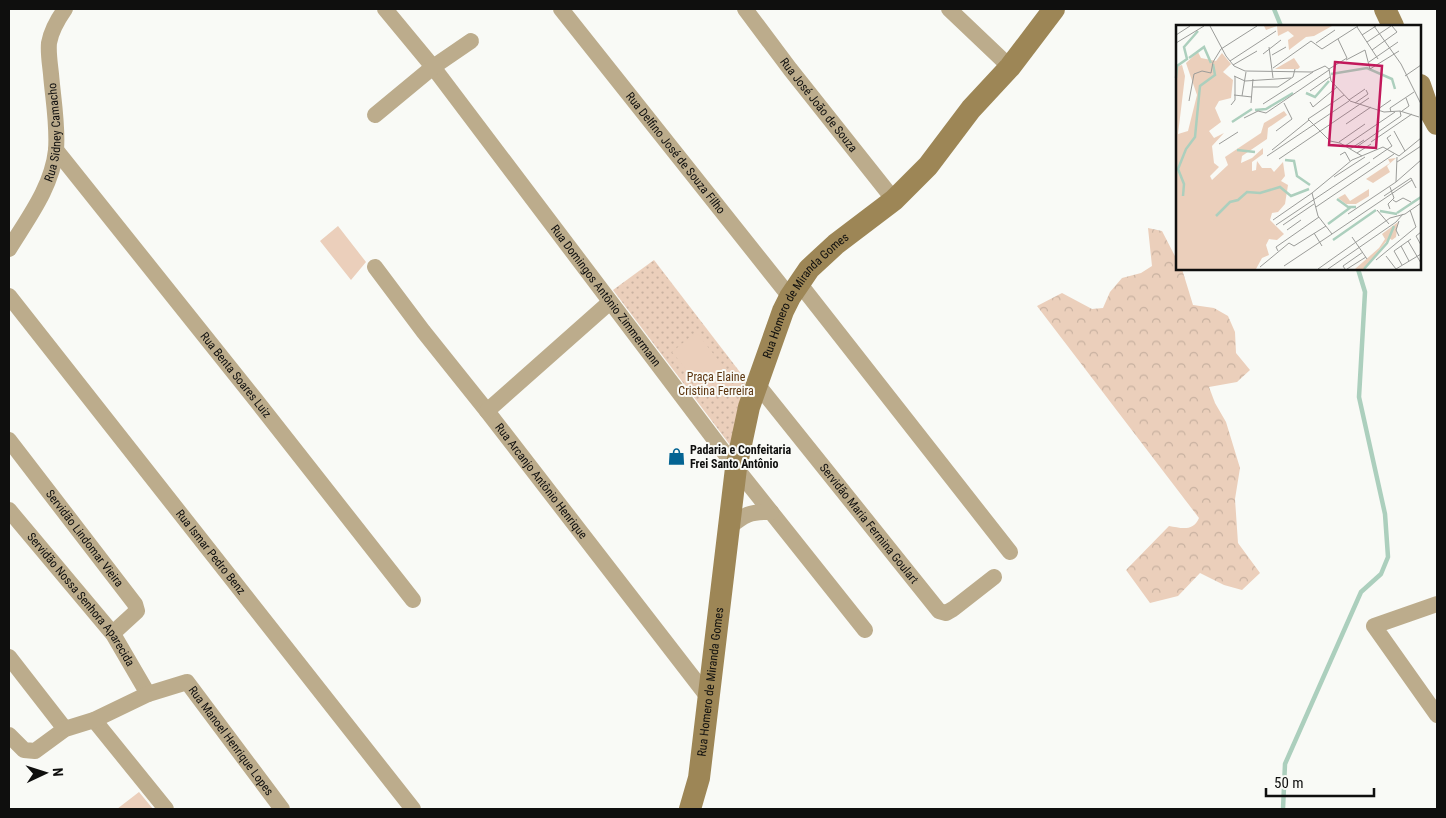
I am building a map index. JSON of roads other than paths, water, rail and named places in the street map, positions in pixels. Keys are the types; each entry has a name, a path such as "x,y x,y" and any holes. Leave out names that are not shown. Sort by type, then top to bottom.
{"street":[{"name":"Rua Sidney Camacho","path":"9,249 43,192 53,166 56,150 56,124 49,57 50,43 57,22 65,9"},
{"name":"Rua Domingos Antônio Zimmermann","path":"386,9 433,67 736,468 865,630"},
{"name":"Rua Delfino José de Souza Filho","path":"561,9 1010,552"},
{"name":"Rua José João de Souza","path":"745,9 894,200"},
{"path":"949,9 1010,67"},
{"name":"Rua Homero de Miranda Gomes","path":"690,809 699,778 728,528 742,434 777,326 794,290 809,270 836,244 894,200 928,166 971,109 1010,67 1054,9"},
{"path":"1385,9 1393,25"},
{"path":"375,115 433,67 471,41"},
{"path":"1421,88 1428,108 1437,124"},
{"name":"Rua Benta Soares Luiz","path":"56,150 413,600"},
{"name":"Rua Arcanjo Antônio Henrique","path":"375,267 423,332 487,411 708,697"},
{"name":"Rua Ismar Pedro Benz","path":"9,296 413,809"},
{"path":"487,411 610,302"},
{"name":"Servidão Maria Fermina Goulart","path":"757,384 939,611 946,613 953,609 994,577"},
{"name":"Servidão Lindomar Vieira","path":"9,440 135,604 137,611 113,633"},
{"name":"Servidão Nossa Senhora Aparecida","path":"9,510 113,633 148,694"},
{"path":"728,528 750,513 758,511 771,512"},
{"path":"1437,604 1374,626 1437,716"},
{"path":"9,657 65,729"},
{"name":"Rua Manoel Henrique Lopes","path":"9,735 24,750 35,751 65,729 94,720 170,685 187,682 282,809"},
{"path":"94,720 166,809"}],"waterway":[{"path":"1274,9 1281,25"},
{"path":"1283,809 1285,764 1361,592 1381,574 1388,557 1385,514 1359,397 1365,292 1358,270"}],"place":[{"name":"Padaria e Confeitaria Frei Santo Antônio","path":"676,457"}],"park label":[{"name":"Praça Elaine Cristina Ferreira","path":"716,384"}]}
